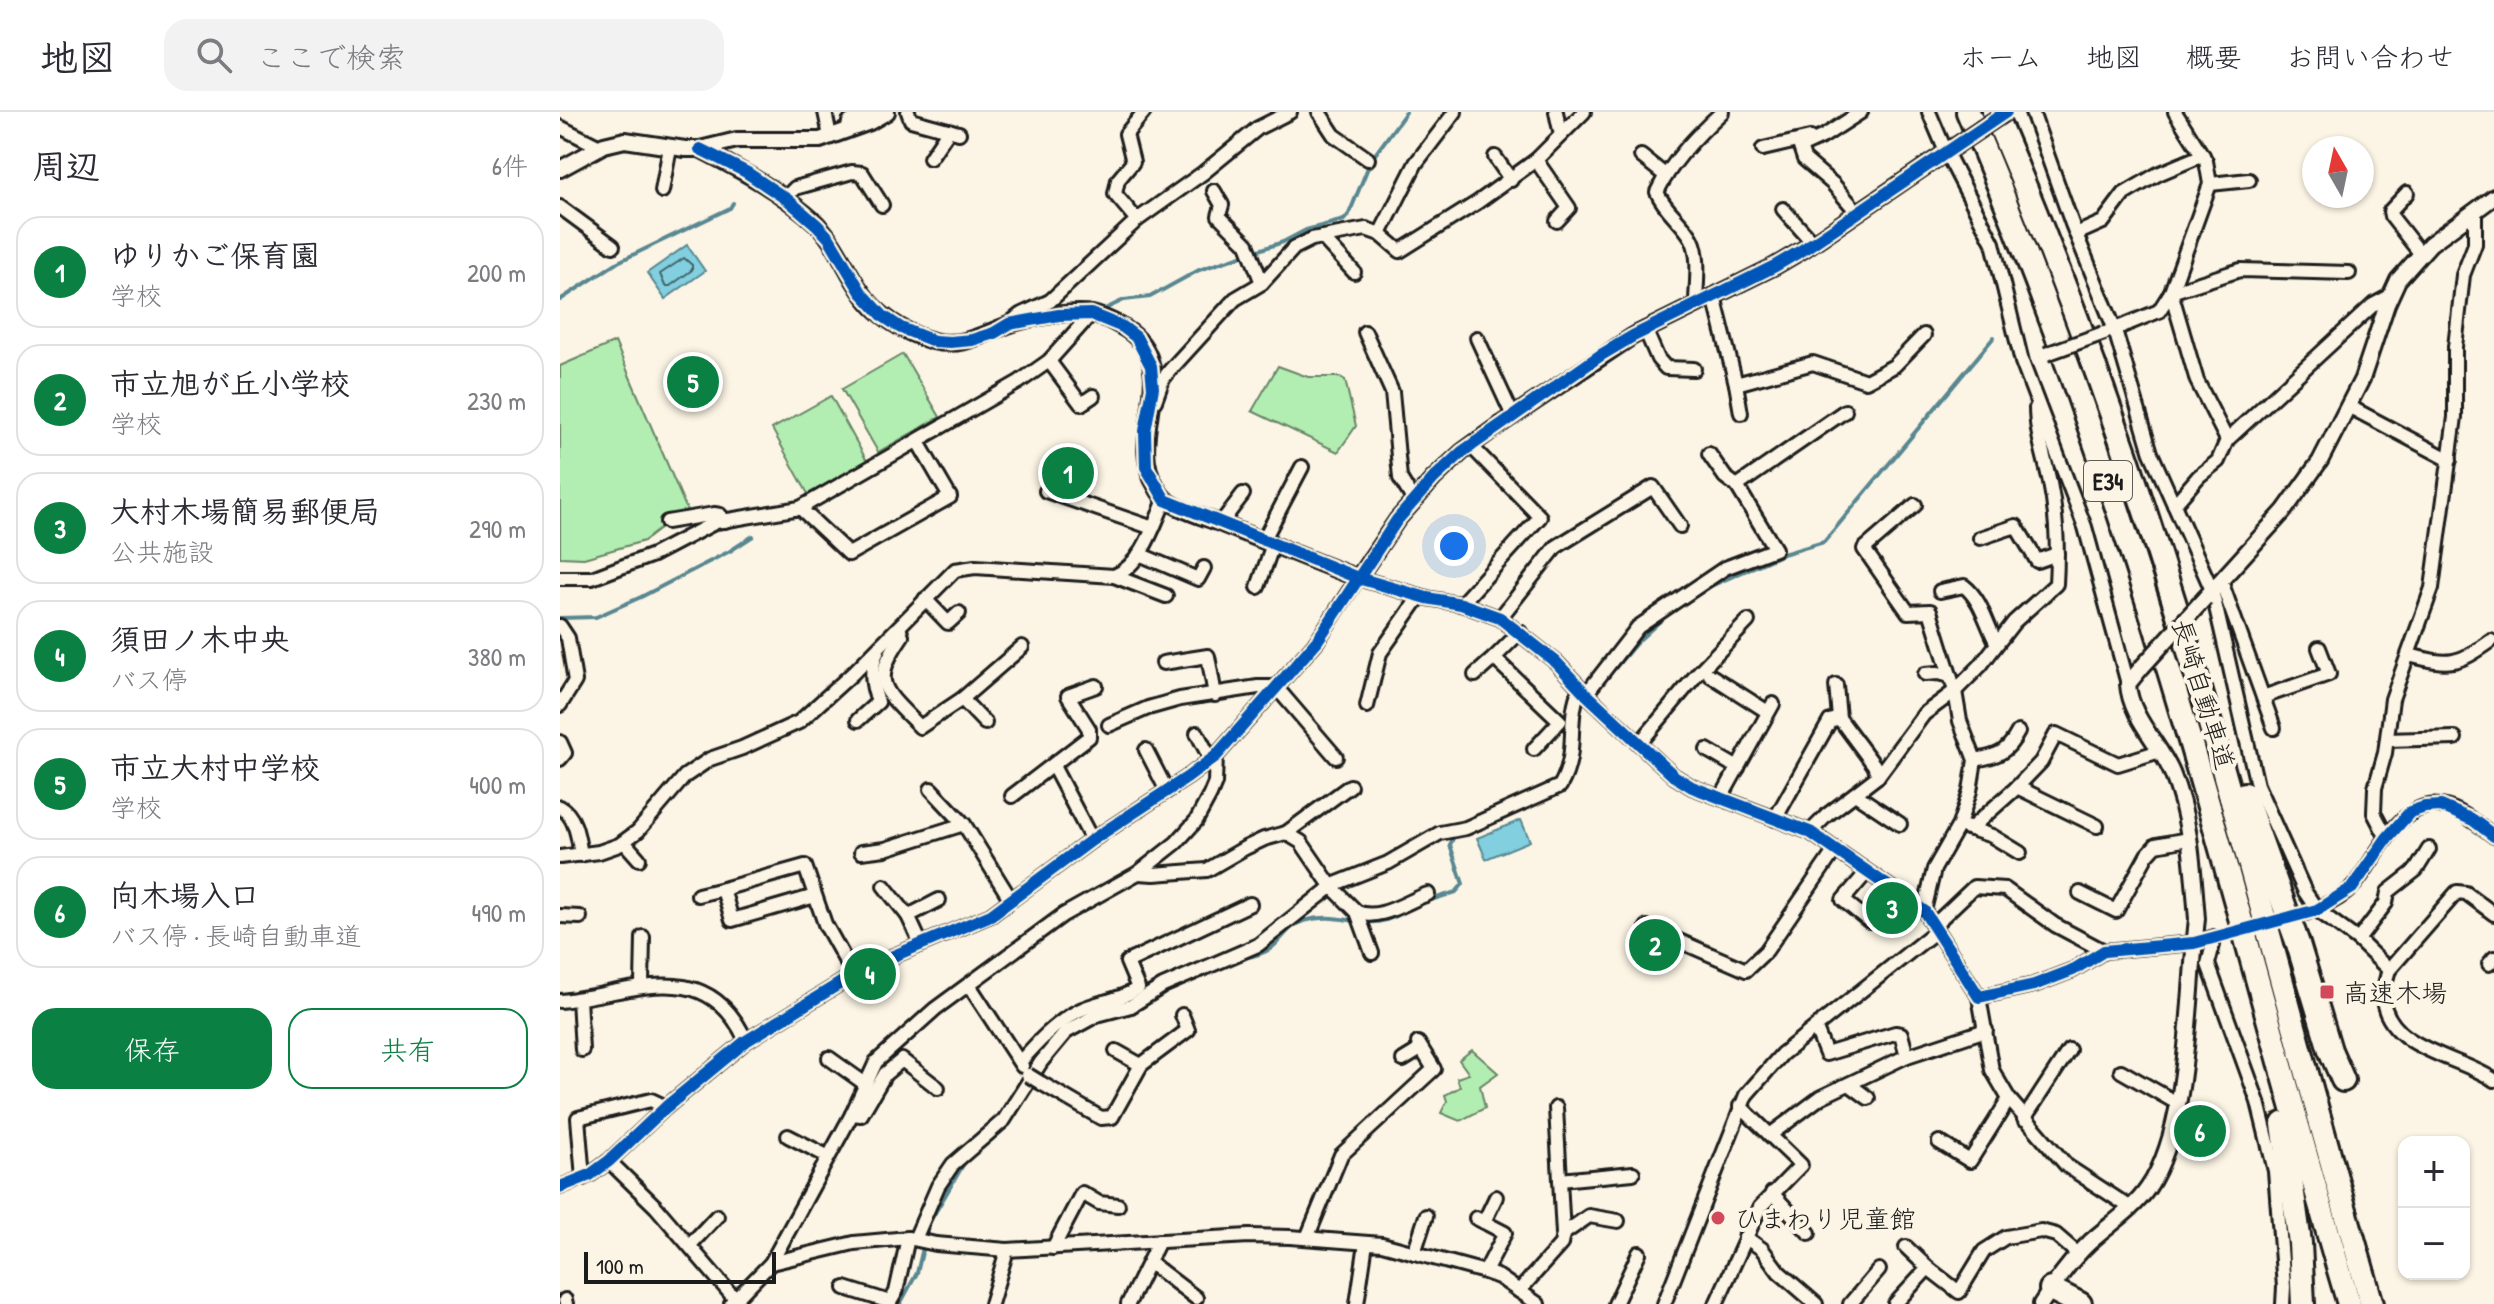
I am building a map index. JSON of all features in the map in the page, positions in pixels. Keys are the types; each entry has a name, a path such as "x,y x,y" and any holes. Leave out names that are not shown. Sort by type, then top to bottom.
{"highway":[{"name":"長崎自動車道","path":"1968,112 2021,236 2093,434 2191,742 2349,1304"},
{"name":"長崎自動車道","path":"1994,112 2049,245 2094,367 2175,605 2372,1304"},
{"path":"2175,605 2298,944 2330,1050 2343,1080"},
{"path":"2222,858 2229,905 2283,1125 2300,1243 2303,1304"},
{"path":"2046,1296 2080,1304"}],"street":[{"path":"825,112 830,136"},
{"path":"848,130 849,122 868,112"},
{"path":"560,169 600,147 625,140 700,149 737,140 797,142 848,130 887,112"},
{"path":"908,112 911,120 954,131 930,158"},
{"path":"1137,220 1115,194 1118,180 1133,162 1126,134 1144,112"},
{"path":"700,149 746,172 785,198 829,238 861,292 883,316 901,328 934,341 950,342 972,340 994,333 1020,315 1050,301 1137,220 1203,173 1258,128 1290,112"},
{"path":"1319,112 1334,135 1368,159"},
{"path":"1380,234 1416,163 1455,112"},
{"path":"1556,112 1561,135"},
{"path":"1151,411 1163,379 1171,369 1235,299 1262,283 1294,248 1312,239 1366,229 1380,234 1400,251 1511,180 1536,160 1584,112"},
{"path":"1696,304 1696,254 1692,238 1662,205 1657,192 1697,135 1722,112"},
{"path":"1858,213 1833,184 1804,159 1800,147 1824,136 1861,112"},
{"path":"1929,112 1950,149 1993,243 2022,362 2085,527 2128,684 2139,716 2173,774 2188,839 2197,919 2173,1134 2163,1163 2131,1208 2078,1254 2046,1296"},
{"path":"560,1187 583,1178 609,1161 666,1107 746,1041 853,974 979,921 1214,758 1317,641 1414,501 1434,478 1471,446 1601,355 1645,329 1775,266 1813,243 2006,112"},
{"path":"2032,112 2151,453 2263,697 2274,728"},
{"path":"2022,362 2159,311 2171,292 2210,184 2203,155 2175,112"},
{"path":"560,127 600,147"},
{"path":"1763,149 1824,136"},
{"path":"662,191 670,147"},
{"path":"2076,234 2103,222 2124,194 2158,174 2203,155"},
{"path":"1641,156 1666,176"},
{"path":"1495,157 1511,180"},
{"path":"1536,160 1569,208 1557,221"},
{"path":"785,198 795,188 852,172 862,173 882,205"},
{"path":"2210,184 2249,180"},
{"path":"1214,191 1222,205 1219,216 1247,244 1262,283"},
{"path":"2407,193 2390,211 2391,216 2420,253"},
{"path":"2128,684 2284,511 2320,461 2362,379 2398,280 2420,253 2494,197"},
{"path":"560,207 613,246"},
{"path":"1783,209 1813,243"},
{"path":"2387,838 2374,813 2375,788 2387,740 2392,699 2432,588 2455,417 2455,347 2463,275 2475,244 2475,213"},
{"path":"1322,237 1354,272"},
{"path":"2171,292 2240,270 2349,273"},
{"path":"2171,292 2197,381 2227,440"},
{"path":"1714,296 1741,413"},
{"path":"2174,505 2199,476 2218,461 2227,440 2373,305 2390,296"},
{"path":"1009,324 1059,315 1091,314 1123,327 1136,337 1151,366 1153,388 1144,445 1146,467 1165,500 1358,578 1461,604 1500,618 1556,662 1674,776 1692,787 1810,832 1924,911 1979,997 1992,1070 2009,1099 2067,1166 2131,1208"},
{"path":"560,578 592,578 653,555 716,522 800,508 918,442 1049,361 1091,314"},
{"path":"1645,329 1658,359 1666,368 1694,369"},
{"path":"1365,332 1392,392 1400,478 1414,501"},
{"path":"1736,384 1813,363 1866,381 1894,366 1924,335"},
{"path":"1477,338 1513,416"},
{"path":"1049,361 1081,404"},
{"path":"1069,413 1093,396"},
{"path":"1810,832 1878,776 1924,714 1955,691 1980,666 1996,642 2056,584 2054,508 2036,423 2035,397"},
{"path":"2348,406 2450,460"},
{"path":"1737,486 1845,411"},
{"path":"800,508 849,554 950,497 918,442"},
{"path":"1461,604 1540,517 1471,446"},
{"path":"845,1288 890,1303 938,1186 953,1164 1004,1120 1041,1062 1066,1032 1097,1015 1131,1006 1163,986 1258,945 1286,921 1303,912 1331,886 1388,863 1440,833 1466,828 1560,786 1573,753 1573,703 1638,627 1725,568 1775,549 1737,486 1725,477 1709,454"},
{"path":"1258,587 1268,542 1302,467"},
{"path":"1500,618 1556,547 1653,487 1680,526"},
{"path":"1046,491 1153,528"},
{"path":"1221,523 1243,494"},
{"path":"1114,576 1125,572 1139,554 1165,500"},
{"path":"1915,505 1864,549 1908,612 1930,611 1955,691 1960,721 1975,760 1964,827"},
{"path":"667,522 714,514 725,521"},
{"path":"1980,538 2016,526 2037,561 2057,554"},
{"path":"1139,554 1199,579"},
{"path":"560,857 599,852 624,842 638,831 685,776 710,759 799,722 878,649 955,570 975,567 1114,576 1166,596"},
{"path":"1940,591 1964,586 1976,595 1996,642"},
{"path":"2213,590 2257,785 2312,911 2358,940 2389,969"},
{"path":"1367,706 1380,653 1420,596"},
{"path":"925,599 948,623 959,613"},
{"path":"1640,743 1698,673 1748,621"},
{"path":"560,626 568,638 575,681 560,705"},
{"path":"899,627 902,636 883,668 884,686 920,727 962,699 1022,647"},
{"path":"1475,675 1520,632"},
{"path":"2409,655 2439,663 2458,661 2472,656 2491,641"},
{"path":"2263,697 2329,674 2319,648"},
{"path":"858,720 878,702 871,667 878,649"},
{"path":"1163,663 1208,656 1215,695"},
{"path":"1494,658 1560,721 1534,749"},
{"path":"1925,674 1950,676"},
{"path":"1710,675 1770,708 1721,798"},
{"path":"1836,685 1839,718 1874,765 1878,776"},
{"path":"1012,796 1089,737 1089,729 1068,696 1096,686"},
{"path":"1109,725 1148,708 1180,699 1276,687 1336,757"},
{"path":"962,699 985,723"},
{"path":"1775,819 1830,721 1839,718"},
{"path":"1975,760 2009,748 2018,732"},
{"path":"609,1161 690,1245 733,1301 771,1263 852,1114 876,1062 935,1009 1063,915 1138,873 1176,843 1196,821 1215,783 1214,758 1197,733"},
{"path":"1924,911 1934,869 1964,827 2017,787 2041,762 2056,734 2118,764 2160,751"},
{"path":"2387,740 2455,738"},
{"path":"560,742 565,753 560,759"},
{"path":"1146,750 1167,791"},
{"path":"1707,750 1738,768"},
{"path":"1053,766 1092,840"},
{"path":"1138,873 1207,870 1245,848 1286,833 1350,786"},
{"path":"2017,787 2097,826"},
{"path":"931,789 964,824 1011,900"},
{"path":"1855,794 1900,824"},
{"path":"2312,911 2352,888 2387,838 2410,812 2441,806 2494,825"},
{"path":"560,807 569,814 576,830 581,855"},
{"path":"2473,820 2494,836"},
{"path":"861,852 885,849 964,824"},
{"path":"1964,827 1992,836 2020,853"},
{"path":"1286,833 1301,842 1331,886 1360,919 1372,953"},
{"path":"2080,893 2116,911 2147,855 2156,845 2188,839"},
{"path":"624,842 639,859"},
{"path":"2358,940 2386,903 2388,892 2416,870 2429,849"},
{"path":"1647,927 1746,970 1766,951 1835,850"},
{"path":"698,895 805,866 825,924 853,974"},
{"path":"1867,872 1843,900 1869,921"},
{"path":"884,886 908,916 921,944"},
{"path":"1664,1304 1740,1106 1755,1084 1782,1054 1935,928 1974,887 2005,889 2055,925 2104,951"},
{"path":"723,889 732,920 815,896"},
{"path":"2494,914 2466,893 2457,892 2389,969 2383,998 2391,1023 2416,1044 2480,1070 2494,1080"},
{"path":"1360,919 1428,894"},
{"path":"908,916 939,900"},
{"path":"1020,1062 1068,1017 1080,1010 1126,997 1138,988 1127,962 1250,904"},
{"path":"560,916 580,917"},
{"path":"642,985 643,937"},
{"path":"1979,997 2034,985 2073,970 2104,951 2194,943 2215,937 2208,964 2262,1116 2275,1171 2283,1304"},
{"path":"560,1001 642,985 697,990 719,1002 738,1023 746,1041"},
{"path":"969,985 1028,1075 1101,1118 1112,1117 1141,1065 1188,1030 1182,1015"},
{"path":"579,999 582,1050"},
{"path":"1816,1029 1826,1054 1895,1033 1901,1034 1907,1056"},
{"path":"1770,1135 1821,1097 1907,1056 1986,1030"},
{"path":"1307,1238 1341,1155 1434,1069 1420,1046 1403,1060"},
{"path":"2024,1119 2069,1050"},
{"path":"1116,1051 1141,1065"},
{"path":"829,1058 864,1083"},
{"path":"852,1114 861,1115 885,1074 902,1060 938,1088"},
{"path":"2121,1071 2177,1103"},
{"path":"1849,1084 1868,1098"},
{"path":"1939,1142 1970,1161 2009,1099"},
{"path":"583,1178 578,1118 651,1100 666,1107"},
{"path":"1716,1304 1760,1207 1801,1165 1740,1106"},
{"path":"1519,1291 1561,1244 1556,1108"},
{"path":"788,1136 827,1156"},
{"path":"1560,1180 1633,1173"},
{"path":"1069,1185 1099,1203 1118,1205"},
{"path":"1053,1248 1082,1193"},
{"path":"1772,1193 1809,1233"},
{"path":"1485,1272 1505,1233 1480,1220 1496,1197"},
{"path":"690,1245 717,1216"},
{"path":"1414,1253 1426,1216"},
{"path":"1563,1234 1589,1216 1618,1221"},
{"path":"1906,1247 1959,1292 1984,1251 2006,1237 2041,1231 2056,1235 2078,1254"},
{"path":"771,1263 854,1243 914,1239 1007,1250 1249,1236 1307,1238 1366,1243 1485,1272 1499,1277 1538,1304"},
{"path":"1745,1237 1762,1249 1779,1272 1816,1304"},
{"path":"1128,1304 1159,1241"},
{"path":"1357,1304 1366,1243"},
{"path":"991,1304 1007,1250"},
{"path":"1615,1304 1639,1253"},
{"path":"1149,1262 1196,1298"},
{"path":"1895,1304 1928,1268"},
{"path":"1850,1304 1879,1270"}],"green space":[{"path":"615,342 687,510 664,518 665,525 644,541 584,558 560,557 560,366"},
{"path":"903,354 940,417 878,452 842,389"},
{"path":"1278,366 1308,377 1340,377 1345,380 1356,426 1338,452 1252,411"},
{"path":"831,396 867,461 808,494 772,429"},
{"path":"1472,1050 1498,1073 1480,1086 1485,1108 1460,1121 1441,1113 1447,1101 1445,1095 1460,1087 1457,1078 1469,1074 1459,1060"}],"water":[{"path":"687,245 705,271 665,299 647,273"},
{"path":"1521,820 1530,841 1486,859 1477,838"}],"waterway":[{"path":"1107,308 1124,300 1150,297 1199,270 1283,242 1306,230 1344,220 1371,160 1406,112"},
{"path":"560,300 618,262 730,208 733,203"},
{"path":"1702,590 1783,554 1824,542 1994,337"},
{"path":"560,618 596,617 641,597 753,536"},
{"path":"1595,692 1638,641 1669,613"},
{"path":"1421,903 1456,892 1463,884 1450,845 1457,834"},
{"path":"1240,959 1267,951 1293,926 1304,921 1319,918 1383,921 1413,906"},
{"path":"1143,1005 1166,991"},
{"path":"900,1304 917,1273 929,1223 966,1160"}],"tunnel":[{"path":"2215,937 2306,913"}],"cycle path":[{"path":"560,1187 590,1175 609,1161 666,1107 746,1041 865,968 991,915 1092,840 1216,756 1317,641 1397,520 1462,452 1633,336 1804,249 2006,112"},
{"path":"700,149 746,172 788,200 817,225 829,238 861,292 883,316 901,328 934,341 950,342 972,340 1009,324 1059,315 1091,314 1123,327 1136,337 1151,366 1153,388 1145,431 1146,467 1165,500 1358,578 1427,598 1461,604 1500,618 1556,662 1674,776 1692,787 1810,832 1924,911 1979,997 2034,985 2073,970 2104,951 2194,943 2317,910 2352,888 2387,838 2410,812 2425,807 2441,806 2473,820 2494,836"}],"place":[{"name":"市立大村中学校","path":"693,382"},
{"name":"ゆりかご保育園","path":"1068,473"},
{"name":"大村木場簡易郵便局","path":"1892,908"},
{"name":"市立旭が丘小学校","path":"1655,945"},
{"name":"須田ノ木中央","path":"870,974"},
{"name":"高速木場","path":"2327,992"},
{"name":"向木場入口","path":"2200,1131"},
{"name":"ひまわり児童館","path":"1718,1218"}]}
